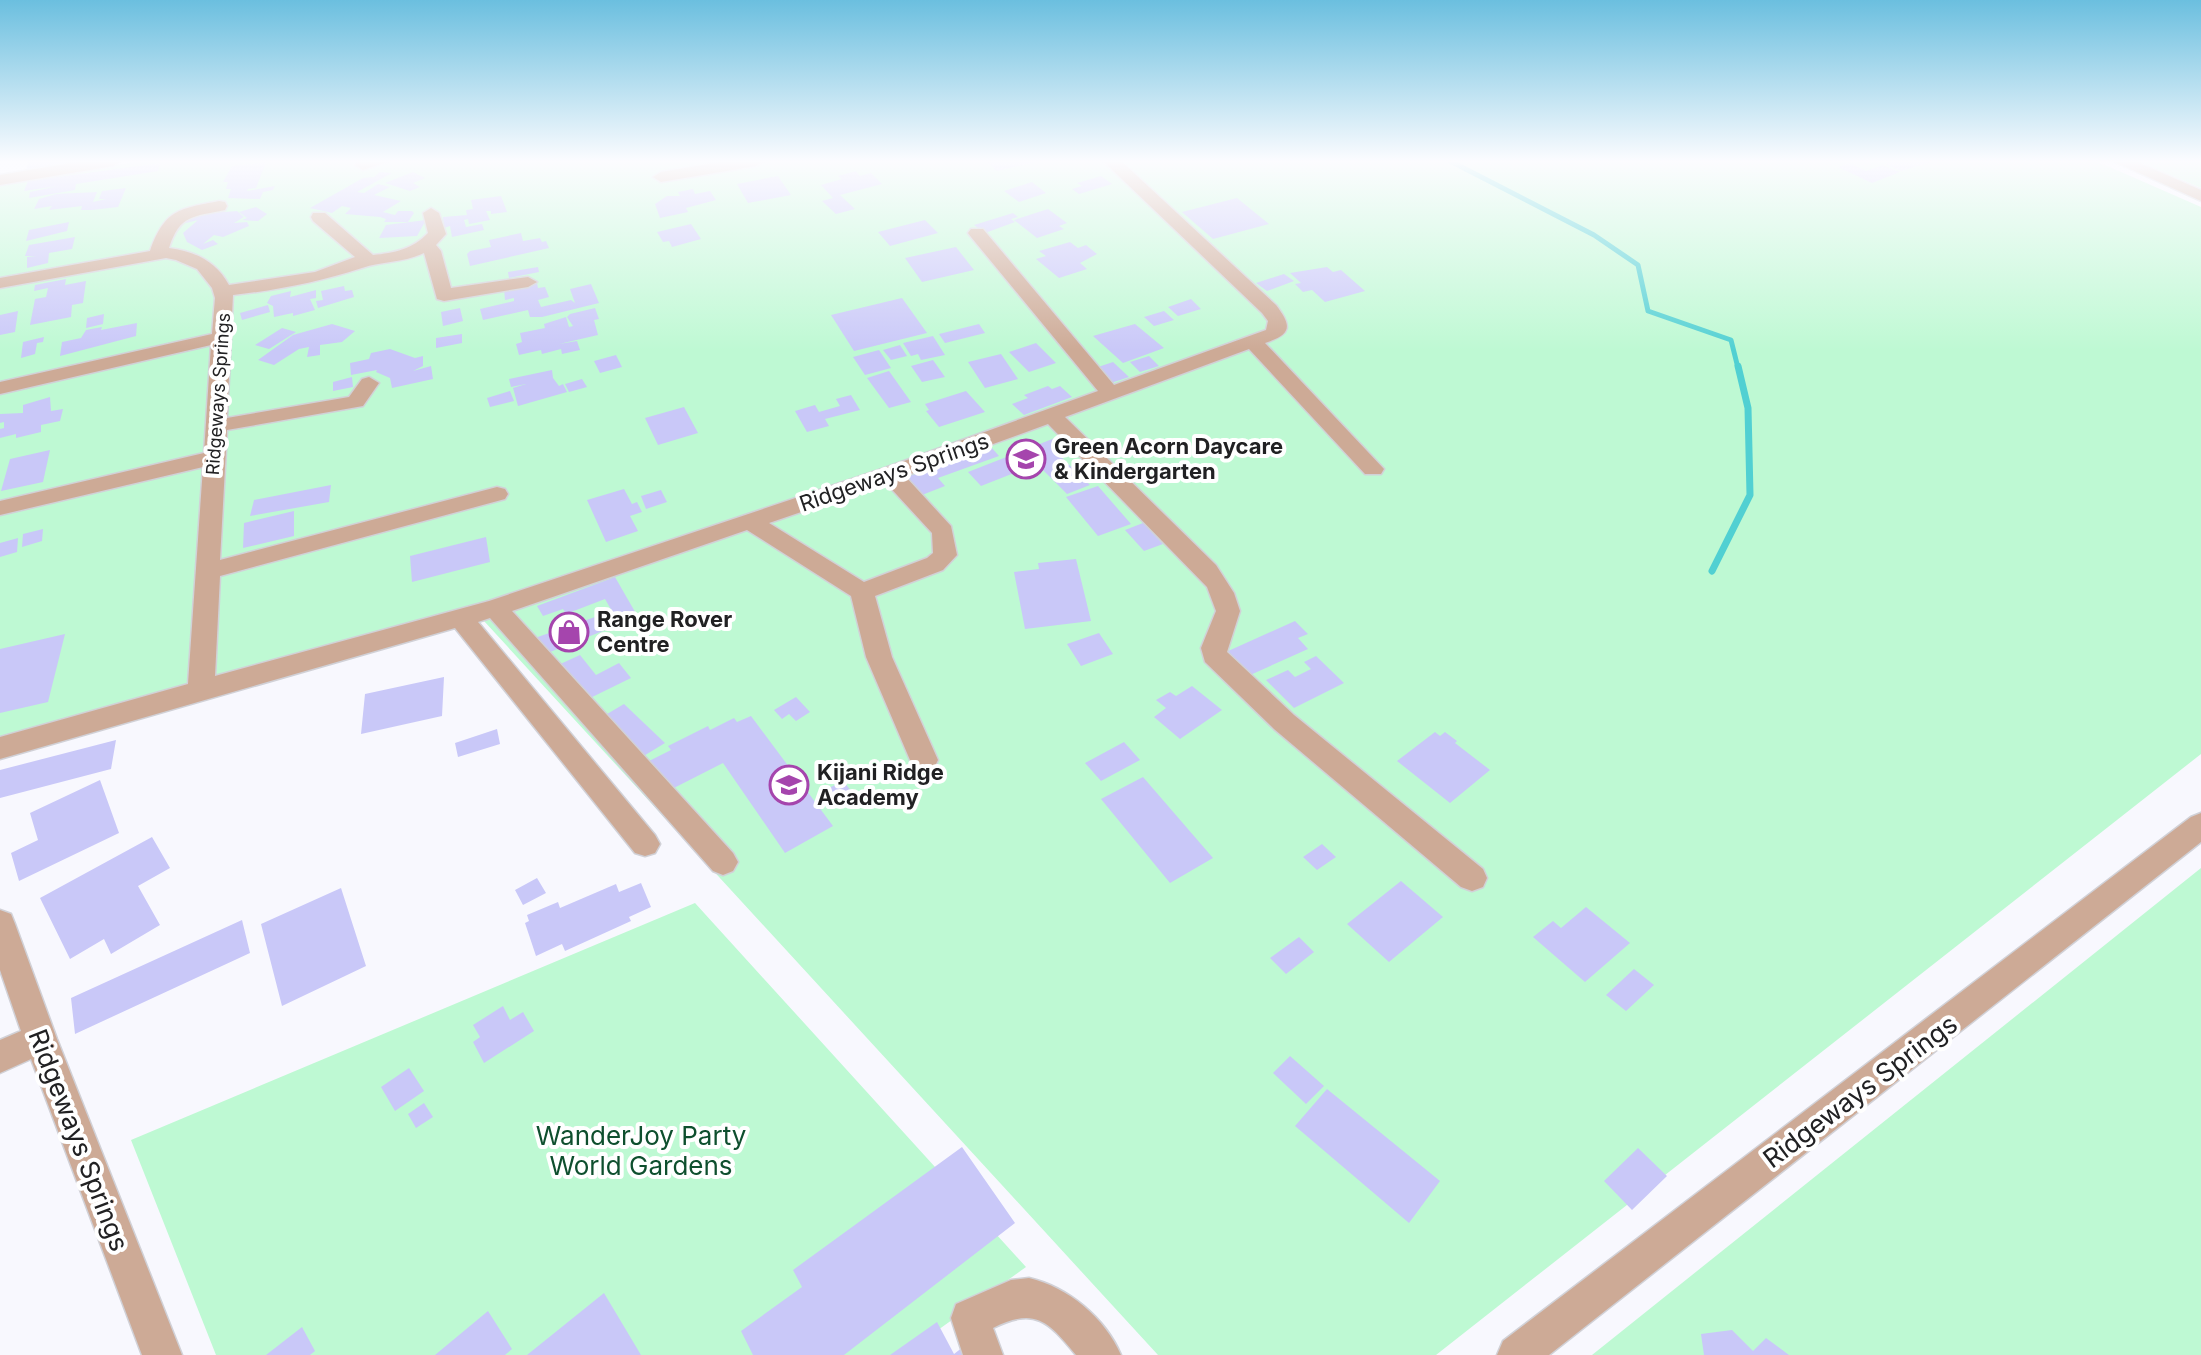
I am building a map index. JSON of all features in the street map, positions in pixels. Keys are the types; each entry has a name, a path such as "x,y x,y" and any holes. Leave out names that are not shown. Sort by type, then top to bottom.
{"street":[{"path":"158,253 168,224"},
{"path":"328,224 365,254 366,258 361,262"},
{"path":"222,291 280,284 361,262 408,254 425,246 437,234 434,224"},
{"name":"Ridgeways Springs","path":"0,748 495,608 890,474 1273,334 1278,328 1278,321 1177,224"},
{"path":"977,233 1112,395"},
{"path":"425,246 432,251 444,295 528,282"},
{"name":"Ridgeways Springs","path":"0,283 158,253 190,256 213,275 222,291 223,337 213,458 201,690"},
{"path":"0,388 223,337"},
{"path":"1254,343 1373,469"},
{"path":"216,426 356,402 369,383"},
{"path":"1052,416 1195,560 1220,590 1228,616 1214,643 1214,655 1284,722 1472,878"},
{"path":"0,508 213,458"},
{"path":"862,592 935,564 945,555 943,531 890,474"},
{"path":"209,571 497,494"},
{"path":"749,521 862,592"},
{"path":"862,592 867,629 879,662 924,760"},
{"path":"495,608 723,862"},
{"path":"461,618 645,844"},
{"name":"Ridgeways Springs","path":"1517,1355 2094,911 2201,825"},
{"name":"Ridgeways Springs","path":"0,924 40,1039 162,1355"},
{"path":"0,1057 40,1039"},
{"path":"983,1355 970,1318 991,1312 1006,1302 1032,1296 1050,1304 1075,1325 1101,1355"}],"green space":[{"path":"0,224 2201,224 2201,754 1436,1355 1158,1355 484,621 0,741"},
{"path":"2201,868 2201,1355 1592,1355"},
{"name":"WanderJoy Party World Gardens","path":"695,903 1026,1267 903,1355 216,1355 131,1140"}],"building":[{"path":"69,224 67,231 26,241 29,230"},
{"path":"193,224 249,226 223,237 214,235 203,244 213,240 218,244 202,250 187,242 183,233"},
{"path":"424,224 417,236 379,238 386,225"},
{"path":"444,224 465,224 466,227 482,224 484,230 452,237 450,226 444,228"},
{"path":"691,224 701,239 672,247 669,241 663,242 657,232"},
{"path":"908,224 929,224 938,233 890,246 878,232"},
{"path":"976,224 1009,224 985,233 974,225"},
{"path":"1019,224 1064,224 1059,226 1064,229 1037,238"},
{"path":"1196,224 1268,224 1213,239"},
{"path":"521,233 523,241 540,238 542,242 546,241 549,248 470,266 467,254 470,251 491,247 489,240"},
{"path":"75,237 72,249 49,253 48,263 27,268 27,257 36,256 25,256 29,245"},
{"path":"1070,242 1078,248 1086,245 1097,254 1080,263 1087,269 1059,278 1036,259 1046,256 1039,251"},
{"path":"956,247 974,270 922,282 905,258"},
{"path":"538,267 539,272 509,278 508,272"},
{"path":"1327,267 1333,272 1341,270 1365,291 1325,302 1312,290 1303,292 1295,284 1301,283 1290,273"},
{"path":"1284,274 1294,281 1267,291 1256,283"},
{"path":"66,279 65,285 86,281 83,303 72,305 71,317 30,325 35,299 46,297 48,288 34,291 35,285"},
{"path":"537,283 538,288 545,287 549,297 538,300 541,307 571,300 575,303 570,289 591,284 599,303 542,317 530,317 528,310 483,320 480,309 514,301 514,298 505,300 504,289"},
{"path":"344,286 345,291 352,290 354,297 318,308 316,301 323,300 321,291"},
{"path":"316,290 316,298 310,299 315,310 293,316 293,313 274,317 273,306 267,303 271,296 291,291 290,297"},
{"path":"902,298 927,333 854,351 831,315"},
{"path":"1191,299 1201,309 1178,316 1168,307"},
{"path":"268,305 270,312 242,320 240,313"},
{"path":"460,308 463,321 443,326 441,312"},
{"path":"595,308 599,319 594,320 598,335 559,344 577,341 580,350 562,354 561,349 542,354 541,350 519,355 516,344 522,342 520,333 545,328 544,324 566,317 569,327 573,326 567,317 570,314"},
{"path":"18,311 15,332 0,335 0,315"},
{"path":"1164,311 1174,320 1154,326 1144,317"},
{"path":"104,314 103,324 86,328 87,318"},
{"path":"137,323 136,336 60,356 62,342 81,338 86,330"},
{"path":"332,324 355,331 342,342 320,345 320,355 307,357 309,347 299,349 274,365 258,360 293,335"},
{"path":"979,324 985,333 945,343 939,334"},
{"path":"1135,324 1164,348 1123,363 1093,336"},
{"path":"282,328 296,332 269,349 255,345"},
{"path":"462,334 462,343 436,348 436,338"},
{"path":"933,336 945,355 921,360 918,354 911,356 903,343"},
{"path":"44,337 43,342 37,343 35,354 21,358 23,342"},
{"path":"1036,343 1056,363 1029,372 1009,352"},
{"path":"900,345 907,356 891,360 883,350"},
{"path":"390,349 415,358 423,356 423,366 413,371 431,366 433,379 392,388 390,378 377,370 351,375 350,363 369,359 371,353"},
{"path":"879,350 891,368 865,375 853,357"},
{"path":"1001,354 1018,379 985,388 968,362"},
{"path":"616,355 622,367 600,373 594,361"},
{"path":"1149,356 1159,366 1140,372 1130,362"},
{"path":"933,360 945,377 922,382 911,366"},
{"path":"1113,362 1129,377 1111,383 1095,368"},
{"path":"552,370 553,378 559,386 563,384 567,392 518,406 513,388 526,384 511,387 509,379"},
{"path":"889,371 911,402 889,408 867,378"},
{"path":"352,377 353,387 333,391 333,382"},
{"path":"582,379 587,387 569,392 565,384"},
{"path":"1048,386 1052,389 1060,386 1072,397 1024,415 1012,404 1028,398 1024,395"},
{"path":"510,391 514,401 490,407 487,398"},
{"path":"966,391 985,412 939,427 926,411 929,410 925,404"},
{"path":"851,395 860,410 825,419 829,426 807,432 795,411 815,405 819,412 840,406 836,399"},
{"path":"50,397 51,411 63,409 60,421 41,425 41,432 0,438 4,422 0,423 0,414 23,413 23,405"},
{"path":"684,407 698,433 658,445 645,418"},
{"path":"1060,436 1073,449 1059,455 1090,485 1067,494 1037,464 981,486 968,472"},
{"path":"991,447 999,456 938,478 945,486 922,495 907,477"},
{"path":"50,450 43,482 1,491 10,459"},
{"path":"331,485 329,502 250,516 254,500"},
{"path":"1098,486 1131,524 1098,536 1066,497"},
{"path":"624,489 632,504 637,502 642,512 630,516 638,531 606,542 587,500"},
{"path":"661,490 667,502 646,509 641,496"},
{"path":"294,511 294,536 243,548 244,523"},
{"path":"1143,523 1163,544 1144,551 1125,530"},
{"path":"43,529 42,541 22,547 23,534"},
{"path":"486,537 490,562 412,582 410,556"},
{"path":"18,538 17,552 0,557 0,543"},
{"path":"1076,559 1091,621 1025,629 1014,572 1039,569 1038,563"},
{"path":"615,577 638,617 540,656 532,639 612,611 605,599 566,614 563,609 543,616 537,606"},
{"path":"1295,621 1308,634 1298,638 1308,649 1248,676 1226,652"},
{"path":"1099,633 1113,654 1081,666 1067,644"},
{"path":"65,634 48,702 0,713 0,649"},
{"path":"580,655 596,675 619,663 631,678 582,702 556,666"},
{"path":"1316,656 1344,683 1294,708 1266,680 1288,670 1295,677 1311,669 1304,662"},
{"path":"444,677 442,716 361,734 365,694"},
{"path":"1192,686 1222,710 1180,739 1154,717 1166,708 1156,700 1170,692 1176,696"},
{"path":"796,697 810,712 796,721 789,714 782,719 774,710"},
{"path":"624,704 665,743 642,757 602,717"},
{"path":"751,716 833,826 785,853 723,763 666,792 647,762 671,750 668,746 708,726 710,730 734,718 737,722"},
{"path":"497,729 500,744 458,757 455,743"},
{"path":"1435,732 1440,736 1445,732 1490,770 1450,803 1397,761"},
{"path":"116,740 111,769 0,798 0,770"},
{"path":"1124,742 1140,760 1101,781 1085,763"},
{"path":"1143,777 1213,858 1170,883 1101,799"},
{"path":"100,780 119,833 19,881 11,853 38,840 30,813"},
{"path":"843,781 853,793 828,808 817,794"},
{"path":"152,837 170,868 138,886 160,925 111,954 104,939 70,959 40,898"},
{"path":"1322,844 1336,857 1317,870 1303,857"},
{"path":"537,878 546,893 523,905 515,890"},
{"path":"1401,881 1443,917 1389,962 1347,924"},
{"path":"641,883 651,907 629,917 631,921 565,951 562,944 536,956 525,923 529,921 527,915 558,902 560,908 616,884 619,892"},
{"path":"341,888 366,966 282,1006 261,924"},
{"path":"1586,907 1630,943 1585,982 1533,937 1553,921 1561,928"},
{"path":"242,920 250,953 75,1034 71,998"},
{"path":"1299,937 1314,952 1286,974 1270,958"},
{"path":"1634,969 1654,985 1626,1011 1606,995"},
{"path":"503,1006 510,1020 523,1012 534,1031 484,1063 473,1042 480,1037 473,1025"},
{"path":"1290,1056 1324,1086 1306,1104 1273,1073"},
{"path":"409,1068 424,1091 395,1111 381,1087"},
{"path":"1327,1089 1440,1181 1409,1223 1295,1126"},
{"path":"424,1103 433,1117 416,1128 408,1114"},
{"path":"962,1147 1015,1223 844,1355 753,1355 741,1331 802,1287 793,1270"},
{"path":"1638,1148 1667,1176 1632,1210 1604,1181"},
{"path":"604,1293 641,1355 527,1355"},
{"path":"488,1311 512,1349 505,1355 435,1355"},
{"path":"937,1322 954,1354 963,1347 967,1355 890,1355"},
{"path":"302,1327 315,1351 310,1355 266,1355"},
{"path":"1732,1330 1753,1351 1766,1338 1789,1355 1704,1355 1701,1334"}],"waterway":[{"path":"1573,224 1638,265 1648,311 1731,340 1738,368"},
{"path":"1712,571 1750,495 1748,408 1738,366"}],"place":[{"name":"Green Acorn Daycare & Kindergarten","path":"1026,459"},
{"name":"Range Rover Centre","path":"569,632"},
{"name":"Kijani Ridge Academy","path":"789,785"}]}
